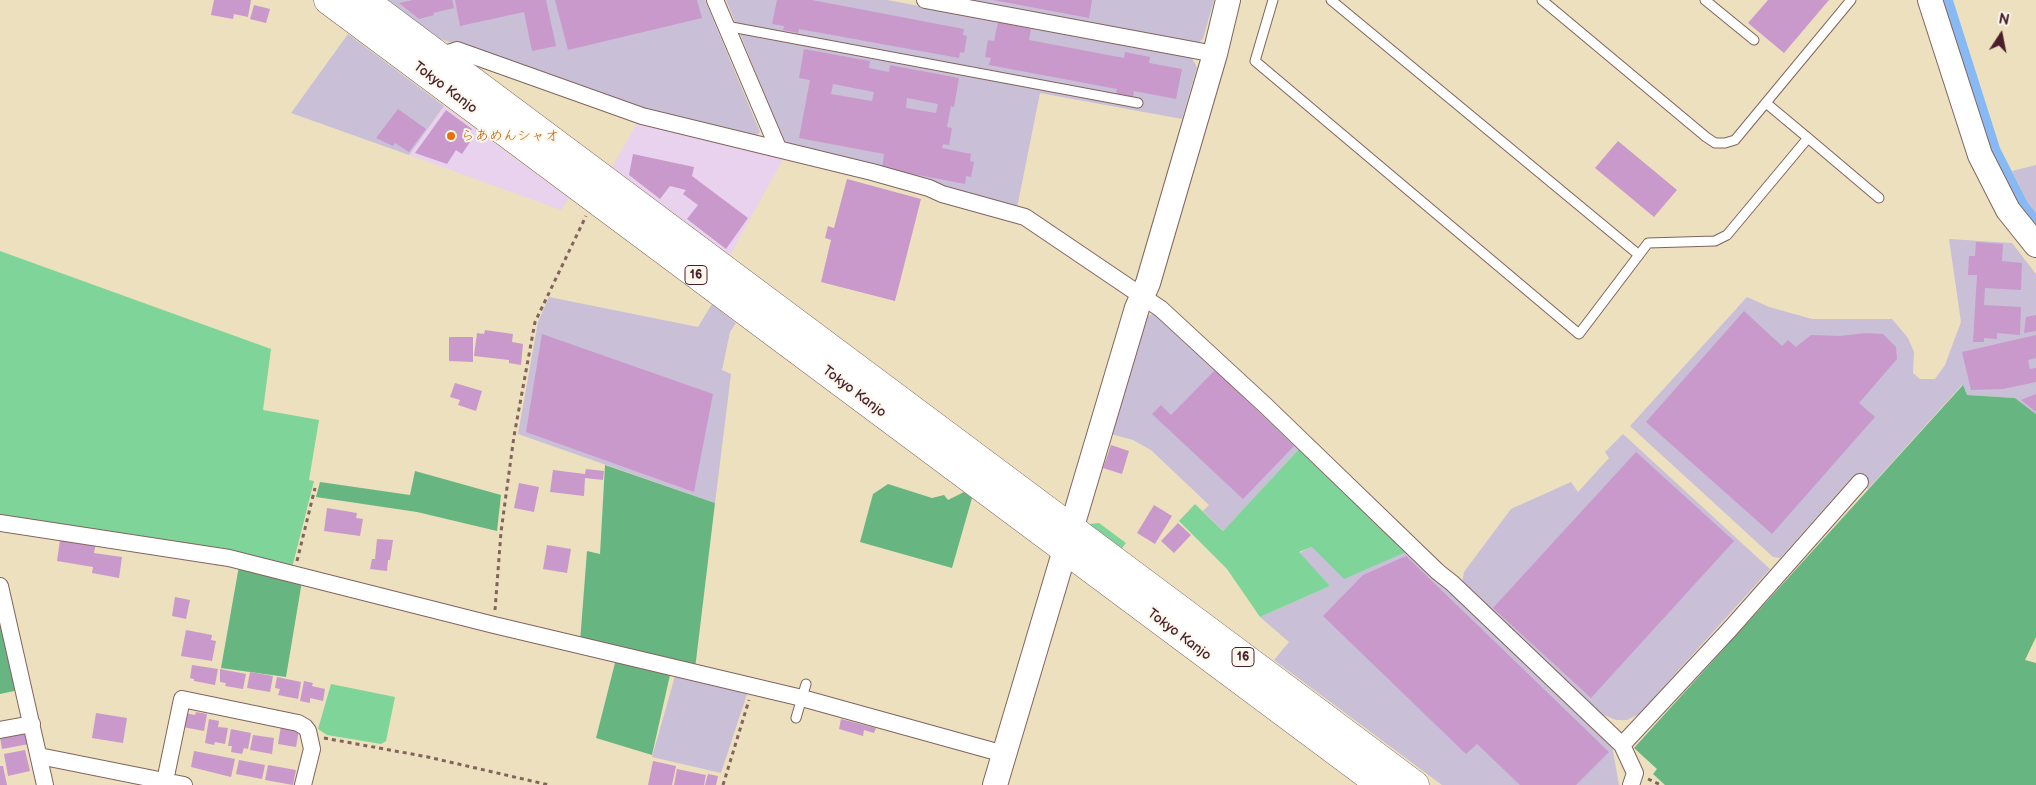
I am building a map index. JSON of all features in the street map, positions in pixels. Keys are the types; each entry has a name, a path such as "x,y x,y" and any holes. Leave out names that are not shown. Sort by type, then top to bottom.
{"highway":[{"name":"Tokyo Kanjo","path":"328,0 594,199 1415,785"},
{"name":"Tokyo Kanjo","path":"364,0 1068,539 1380,785"}],"street":[{"path":"715,0 778,148"},
{"path":"925,0 1215,54"},
{"path":"994,785 1137,308 1148,282 1215,54 1228,0"},
{"path":"1930,0 1980,155 2008,210 2036,245"},
{"path":"439,56 457,50 642,116 872,172 1025,217 1162,309 1266,406 1438,572 1452,583 1622,745 1635,773 1631,785"},
{"path":"1622,745 1730,628 1860,482"},
{"path":"0,523 230,558 494,626 753,687 804,691 1004,754"},
{"path":"0,586 45,785"},
{"path":"165,781 182,699 298,723 304,727 309,736 312,749 304,785"},
{"path":"0,730 32,724"},
{"path":"39,756 184,785"}],"lane":[{"path":"1273,0 1255,61 1579,334 1648,243 1715,241 1727,235 1808,138"},
{"path":"1331,0 1639,255"},
{"path":"1542,0 1698,131 1715,142 1735,140 1851,0"},
{"path":"1704,0 1754,40"},
{"path":"726,26 1138,103"},
{"path":"1766,103 1879,198"},
{"path":"796,718 804,691"}],"path":[{"path":"494,626 501,532 514,436 535,322 594,199"},
{"path":"294,574 315,488"},
{"path":"723,785 753,687"},
{"path":"309,736 428,757 549,785"}],"shaded area":[{"path":"388,0 705,0 760,132 754,138 649,112 505,62 438,38"},
{"path":"726,0 887,0 1191,57 1197,67 1182,119 1040,93 1017,208 786,146"},
{"path":"967,0 1214,0 1203,39 1196,44"},
{"path":"348,34 444,106 409,155 291,113"},
{"path":"444,106 569,198 561,210 409,155"},
{"path":"639,120 785,156 730,255 612,167"},
{"path":"2036,165 2036,213 2028,203 2012,171"},
{"path":"1949,239 2012,243 2036,274 2036,414 2015,398 1967,395 1962,385 1868,489 1853,476 1780,558 1773,557 1630,426 1747,297 1769,307 1812,319 1892,319 1908,338 1914,352 1913,373 1920,379 1935,379 1945,365 1961,322"},
{"path":"549,297 698,327 712,304 736,323 730,332 722,370 731,374 715,503 518,434 538,322"},
{"path":"1157,313 1300,448 1223,531 1203,511 1209,505 1151,450 1133,440 1111,434 1147,316"},
{"path":"1623,434 1770,569 1639,714 1627,720 1616,720 1599,713 1462,582 1464,572 1511,509 1571,482 1578,492 1609,458 1605,452"},
{"path":"1312,547 1408,551 1612,746 1619,785 1442,785 1274,660 1289,642 1260,617 1330,586 1299,553"},
{"path":"675,676 747,694 721,773 652,757"}],"green space":[{"path":"0,251 271,349 263,410 319,420 309,480 314,481 292,568 0,516"},
{"path":"1963,385 1967,395 2015,398 2036,414 2036,637 2025,660 2036,663 2036,785 1665,785 1653,774 1657,769 1634,748"},
{"path":"1300,448 1408,551 1344,579 1312,547 1299,552 1330,586 1260,617 1227,569 1179,521 1195,504 1223,531"},
{"path":"605,465 715,503 695,669 580,642 587,551 600,554"},
{"path":"415,471 501,495 497,531 417,512 316,497 320,482 410,495"},
{"path":"888,484 932,498 944,495 948,500 964,492 972,498 952,568 860,542 873,494"},
{"path":"1099,523 1126,543 1119,552 1089,524"},
{"path":"239,566 302,581 286,677 221,668"},
{"path":"0,619 19,690 0,694"},
{"path":"616,659 670,675 652,755 596,738"},
{"path":"331,684 395,697 386,741 381,744 327,735 318,729"}],"water":[{"path":"1943,0 1953,0 2000,148 2028,203 2036,213 2036,229 2020,208 1991,152"}],"building":[{"path":"214,0 251,0 248,17 234,14 233,19 211,15"},
{"path":"413,0 452,0 454,8 433,13 434,15 419,19 399,3"},
{"path":"455,0 546,0 556,46 532,51 524,12 460,26"},
{"path":"555,0 697,0 702,18 568,50"},
{"path":"777,0 812,0 964,29 963,35 967,36 964,53 960,52 959,58 799,29 798,33 783,30 784,26 772,24"},
{"path":"993,0 1092,0 1089,18"},
{"path":"1768,0 1829,0 1784,53 1748,23"},
{"path":"254,5 270,9 266,23 250,19"},
{"path":"998,22 1031,29 1029,40 1124,58 1125,52 1150,57 1149,63 1182,69 1176,99 1134,91 1133,97 1116,94 1117,89 989,65 991,58 985,57 988,40 994,41"},
{"path":"804,49 870,61 869,68 889,72 890,65 959,78 954,107 951,106 947,127 952,128 949,145 943,144 942,148 971,154 970,161 974,162 971,177 966,176 965,184 882,168 884,154 799,138 810,80 799,78","holes":["833,84 874,92 872,101 831,94","907,98 938,104 936,113 906,108"]},
{"path":"398,109 426,129 409,152 395,143 393,146 376,138"},
{"path":"446,110 472,129 465,138 470,142 462,154 456,150 447,164 415,153"},
{"path":"1618,141 1677,190 1654,217 1595,168"},
{"path":"633,154 694,167 692,176 748,218 726,249 687,219 698,205 683,194 686,190 670,186 660,199 629,175"},
{"path":"847,179 921,199 895,301 821,282 831,240 825,238 828,226 834,228"},
{"path":"1976,242 2003,244 2002,261 2022,263 2021,290 1985,288 1984,305 2021,307 2020,335 1997,333 1997,339 1984,338 1984,342 1973,342 1977,275 1968,275 1969,256 1975,256"},
{"path":"1744,311 1782,346 1788,340 1796,347 1811,335 1840,336 1866,333 1883,334 1896,347 1897,359 1859,403 1875,417 1772,534 1646,422"},
{"path":"2036,315 2036,331 2024,333 2026,317"},
{"path":"485,330 513,334 512,342 523,344 521,365 509,363 509,360 474,356 477,333 484,334"},
{"path":"542,334 713,394 694,492 526,432"},
{"path":"2036,335 2036,358 2028,360 2030,369 2036,368 2036,382 2003,389 1971,390 1962,352"},
{"path":"449,337 473,337 473,362 449,361"},
{"path":"1215,370 1294,446 1243,499 1152,414 1161,405 1171,415"},
{"path":"455,383 482,391 476,411 458,405 460,400 450,397"},
{"path":"2036,394 2036,412 2021,400"},
{"path":"1111,445 1129,451 1122,474 1103,468"},
{"path":"1636,452 1734,541 1591,698 1493,608"},
{"path":"586,469 604,471 603,480 585,478 584,496 550,492 553,470 585,474"},
{"path":"519,483 539,487 534,512 514,508"},
{"path":"1154,505 1172,516 1155,544 1137,533"},
{"path":"327,508 357,513 356,518 363,519 360,536 324,531"},
{"path":"1178,523 1191,535 1174,553 1161,541"},
{"path":"377,539 393,540 387,571 370,569 372,559 375,559"},
{"path":"60,540 96,543 94,553 122,557 119,578 92,573 93,567 57,561"},
{"path":"547,545 571,549 567,573 543,569"},
{"path":"1406,556 1609,752 1576,785 1520,785 1477,744 1466,754 1323,616 1363,575"},
{"path":"175,597 190,600 186,619 172,616"},
{"path":"186,630 212,635 211,640 216,641 212,661 181,656"},
{"path":"192,665 218,669 215,685 194,681 194,679 190,678"},
{"path":"220,669 246,674 243,689 225,686 226,683 220,682"},
{"path":"250,672 273,676 270,692 247,688"},
{"path":"277,677 301,682 298,699 278,695 280,689 275,688"},
{"path":"304,681 313,683 312,686 325,689 323,701 310,698 310,703 300,701"},
{"path":"196,712 207,714 204,731 183,727 185,713 195,715"},
{"path":"96,713 127,718 123,743 92,738"},
{"path":"209,719 219,721 218,727 228,728 225,744 215,742 214,745 205,743"},
{"path":"841,719 876,728 874,733 864,730 863,736 839,729"},
{"path":"281,726 299,730 296,747 278,744"},
{"path":"231,729 251,733 248,749 244,748 242,754 231,752 232,746 228,746"},
{"path":"25,732 29,744 2,749 0,737"},
{"path":"253,735 274,738 272,754 250,750"},
{"path":"25,750 30,771 8,776 4,754"},
{"path":"194,751 235,759 231,777 191,767"},
{"path":"239,760 265,765 262,779 236,774"},
{"path":"653,761 676,766 672,785 648,785"},
{"path":"268,765 296,770 293,785 265,780"},
{"path":"0,766 3,766 7,785 0,785"},
{"path":"677,769 706,775 704,785 674,785"},
{"path":"708,774 718,776 716,785 705,785"}],"place":[{"name":"らあめんシャオ","path":"451,136"}]}
